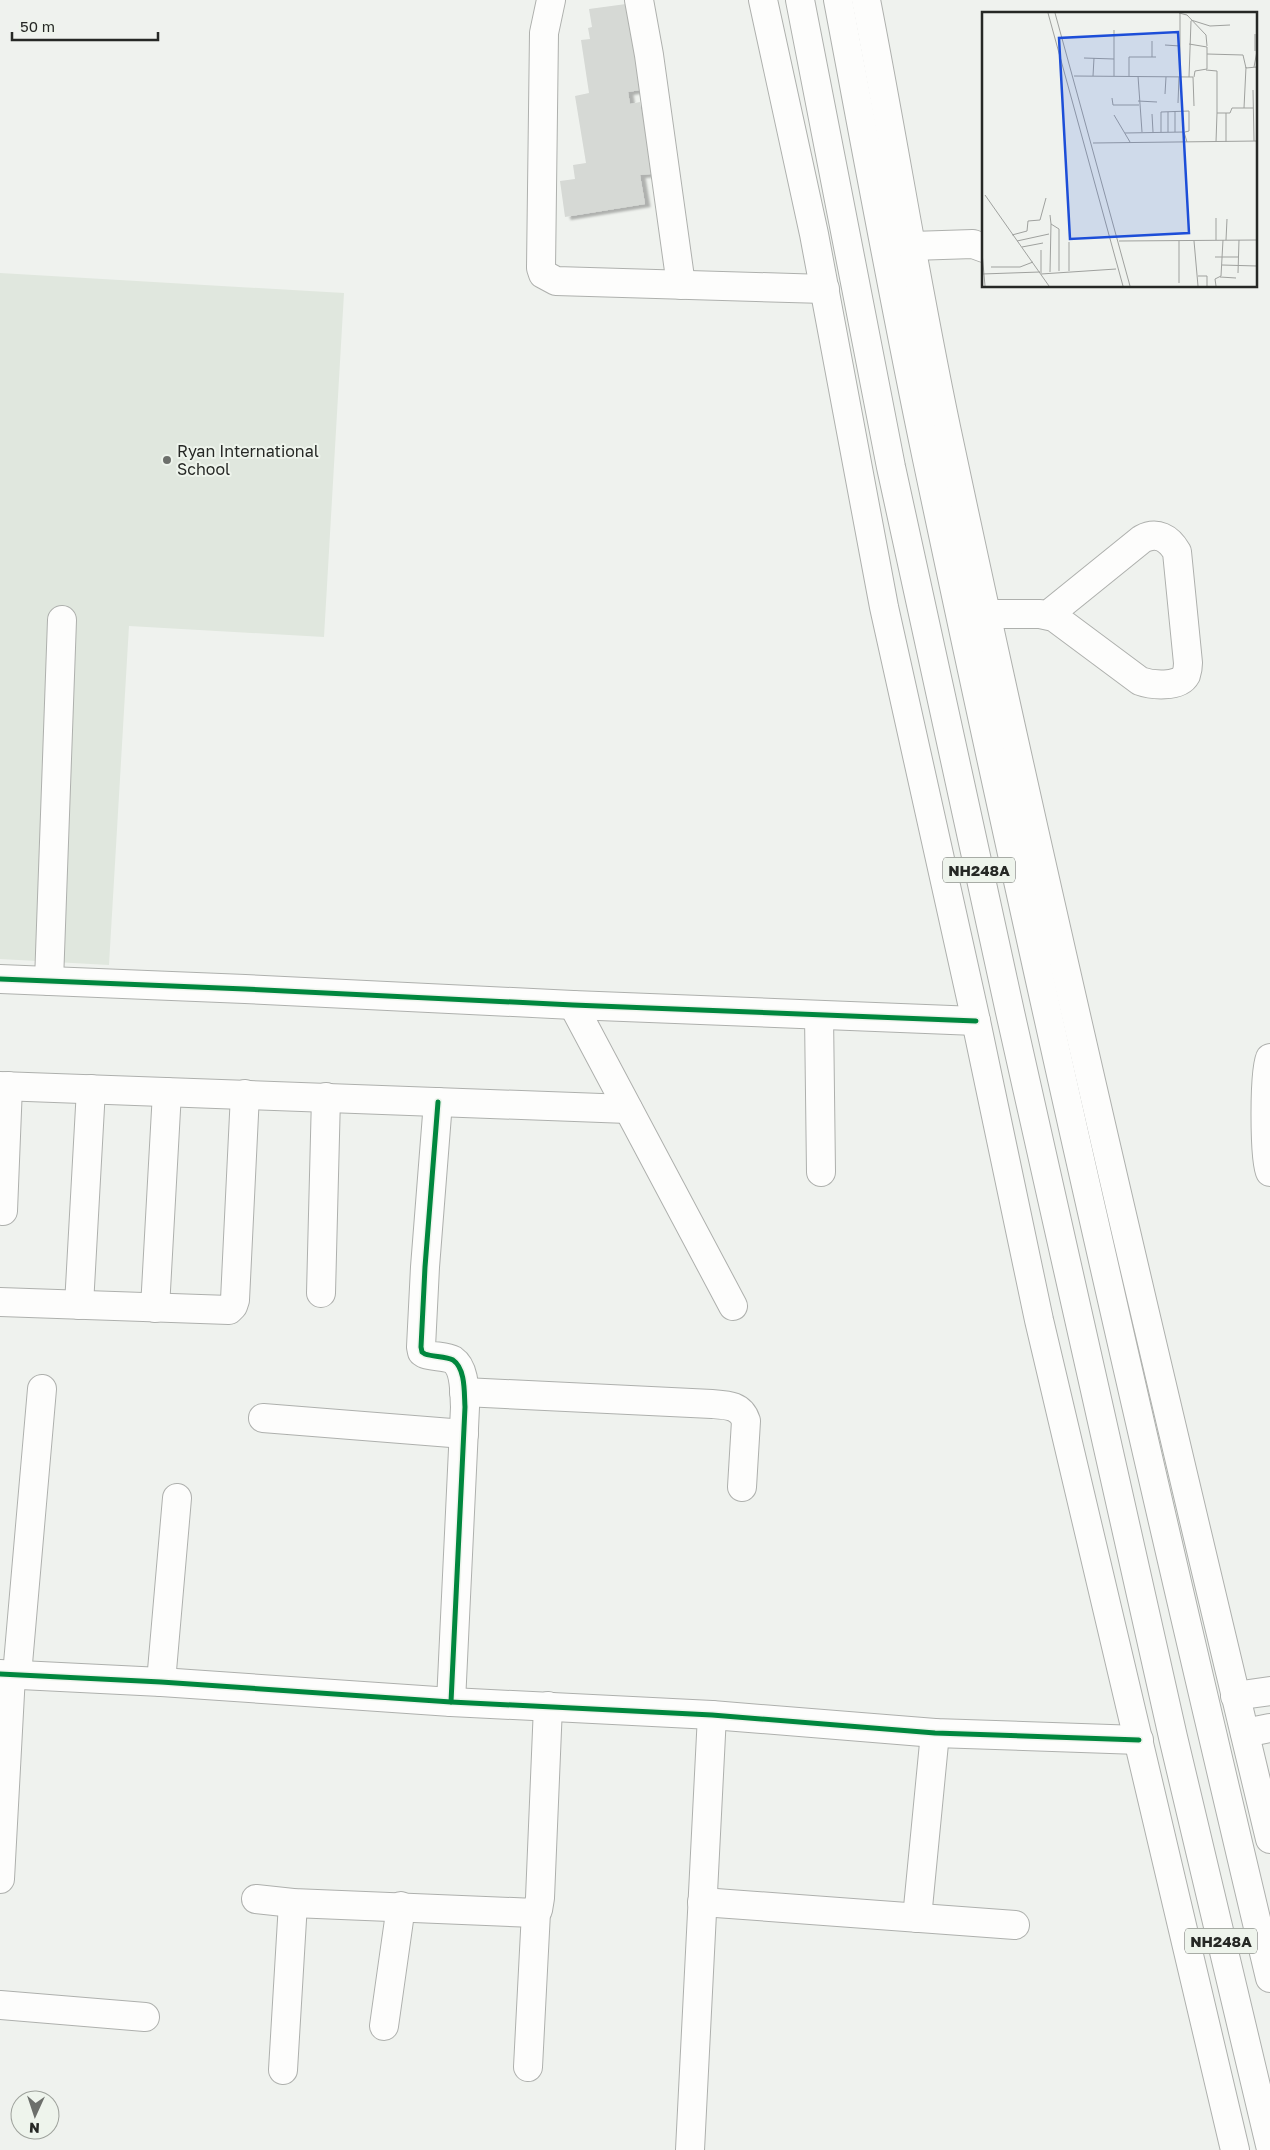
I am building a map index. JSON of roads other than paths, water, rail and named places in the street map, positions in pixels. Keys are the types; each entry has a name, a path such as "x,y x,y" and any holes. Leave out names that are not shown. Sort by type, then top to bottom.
{"main road":[{"path":"551,0 544,33 541,206 541,268 543,274 556,281 824,290"},
{"path":"638,0 649,54 681,285"},
{"path":"763,0 824,290 884,608 976,1021 1039,1320 1235,2150"},
{"name":"NH248A","path":"800,0 891,468 1012,1022 1173,1737 1270,2145"},
{"name":"NH248A","path":"838,0 930,474 1045,1002 1210,1726 1270,1978"},
{"path":"866,0 948,440 986,614 1113,1178 1235,1696 1257,1730 1270,1839"},
{"path":"912,246 980,242"},
{"path":"986,614 1048,615 1054,617 1140,681 1160,685 1179,681 1186,674 1188,664 1177,552 1165,538 1155,534 1142,539 1048,615"},
{"path":"50,981 62,620"},
{"path":"0,979 246,988 573,1005 976,1021"},
{"path":"573,1005 733,1306"},
{"path":"819,1015 821,1172"},
{"path":"1270,1058 1267,1062 1266,1080 1266,1158 1270,1172"},
{"path":"3,1211 4,1086 628,1109"},
{"path":"79,1305 91,1089"},
{"path":"155,1308 167,1092"},
{"path":"0,1302 229,1310 235,1300 245,1094"},
{"path":"321,1293 326,1097"},
{"path":"438,1102 425,1267 421,1347 422,1352 425,1354 450,1359 456,1363 462,1378 464,1392 464,1434 451,1702"},
{"path":"0,1879 9,1675 42,1389"},
{"path":"464,1392 712,1404 738,1408 746,1421 742,1487"},
{"path":"263,1418 464,1434"},
{"path":"161,1682 177,1498"},
{"path":"9,1675 161,1682 451,1702 712,1715 935,1733 1139,1740"},
{"path":"1235,1696 1270,1691"},
{"path":"528,2066 536,1912 540,1898 548,1706"},
{"path":"690,2150 712,1715"},
{"path":"917,1918 935,1733"},
{"path":"256,1899 294,1903 536,1912"},
{"path":"702,1902 1015,1925"},
{"path":"283,2070 294,1903"},
{"path":"384,2026 401,1906"},
{"path":"0,2005 145,2018"}],"place":[{"name":"Ryan International School","path":"167,460"}]}
